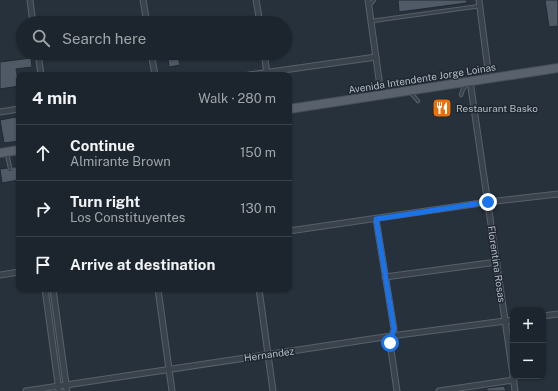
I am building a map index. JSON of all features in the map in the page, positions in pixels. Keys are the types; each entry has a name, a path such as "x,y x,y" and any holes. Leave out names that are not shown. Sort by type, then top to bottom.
{"main road":[{"name":"Avenida Intendente Jorge Loinas","path":"292,108 558,68"},
{"path":"3,152 16,150"}],"street":[{"path":"30,0 32,16"},
{"path":"143,0 146,16"},
{"path":"256,0 259,16"},
{"path":"368,0 381,94"},
{"path":"480,3 489,78"},
{"path":"279,72 376,56"},
{"path":"39,60 41,72"},
{"path":"152,60 154,72"},
{"path":"265,60 267,72"},
{"name":"Florentina Rosas","path":"470,81 510,356"},
{"path":"0,112 16,109"},
{"path":"292,231 488,202 558,194"},
{"path":"376,219 394,329 390,343 397,391"},
{"path":"385,277 497,262"},
{"path":"0,275 16,272"},
{"path":"45,292 58,389"},
{"path":"52,292 67,391"},
{"path":"158,292 172,391"},
{"path":"259,292 273,391"},
{"path":"546,316 558,314"},
{"name":"Hernandez","path":"26,391 58,389 66,385 169,369 391,336 510,320"},
{"path":"439,391 510,378"},
{"name":"Florentina Rosas","path":"513,379 515,391"}],"lane":[{"path":"369,6 374,0"},
{"path":"371,22 480,3"},
{"path":"461,95 463,89 470,81"},
{"path":"408,90 418,102"},
{"path":"3,152 10,168"}],"green space":[{"path":"45,292 53,292 67,391 59,391"}],"building":[{"path":"398,0 467,0 467,3 399,12"},
{"path":"545,0 558,0 558,26 549,27"},
{"path":"31,60 32,67 16,69 16,86 0,89 0,62"},
{"path":"168,60 179,60 180,65 169,67"},
{"path":"16,117 16,141 4,143 0,120"},
{"path":"13,167 16,167 16,181 2,183 0,169 7,168 10,171"},
{"path":"504,386 506,391 487,391 487,388"}],"place":[{"name":"Restaurant Basko","path":"442,108"}],"route":[{"path":"390,343 394,329 376,219 488,202"}]}
